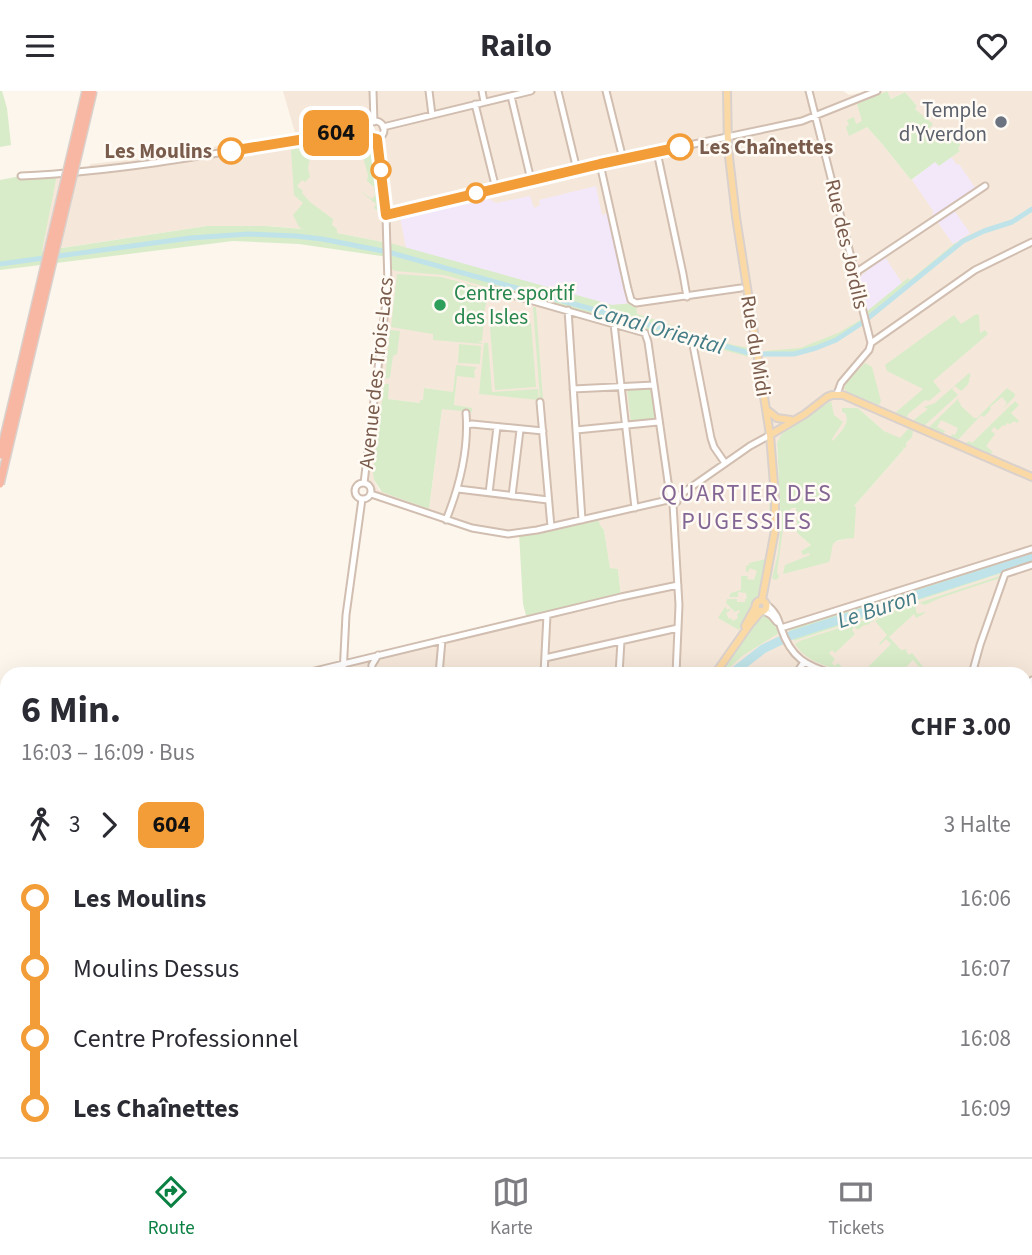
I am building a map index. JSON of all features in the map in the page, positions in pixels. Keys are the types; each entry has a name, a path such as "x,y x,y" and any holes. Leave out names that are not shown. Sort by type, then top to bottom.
{"highway":[{"path":"0,455 86,91"},
{"path":"0,484 93,91"}],"main road":[{"name":"Rue du Midi","path":"720,667 740,637 751,612 762,607 776,508 770,435 736,217 728,137 727,91"},
{"path":"770,435 803,416 827,397 837,394 1032,477"},
{"path":"766,409 780,419 789,420 803,416"}],"street":[{"path":"373,91 374,122"},
{"path":"429,91 432,115"},
{"path":"482,91 484,102"},
{"path":"383,127 531,91"},
{"path":"558,91 577,170"},
{"path":"606,91 623,159"},
{"name":"Rue des Jordils","path":"809,91 853,265 858,271 855,279 871,343"},
{"path":"377,139 386,215 600,164 802,121 877,91"},
{"path":"511,96 531,180"},
{"path":"475,104 496,189"},
{"path":"21,176 134,167 366,129 374,122 383,127"},
{"path":"377,139 382,135 383,127"},
{"path":"366,129 369,137 377,139"},
{"path":"657,152 687,297"},
{"path":"600,164 631,300 636,303 741,289"},
{"path":"858,271 985,186"},
{"name":"Avenue des Trois-Lacs","path":"364,483 388,299 386,215"},
{"path":"837,394 843,379 869,350 871,343 974,271 1032,242"},
{"path":"491,289 643,332 647,336 670,500 678,585 676,667"},
{"path":"568,310 582,520"},
{"path":"614,324 635,508"},
{"path":"693,345 711,438 725,463"},
{"path":"573,389 654,385"},
{"path":"540,402 551,527"},
{"path":"446,520 458,489 464,461 466,413"},
{"path":"576,430 658,422"},
{"path":"467,425 543,431"},
{"path":"489,493 497,427"},
{"path":"512,496 520,430"},
{"path":"371,493 472,529 526,533 670,500 674,494 677,497 770,435"},
{"path":"751,446 764,445 769,449 771,457"},
{"path":"364,483 370,487 371,493 362,499 356,495 355,489 364,483"},
{"path":"458,489 548,500"},
{"name":"Avenue des Trois-Lacs","path":"344,667 346,615 362,499"},
{"path":"782,630 1032,549"},
{"path":"974,667 1005,574 1032,565"},
{"path":"329,667 678,585"},
{"path":"762,607 778,616 794,654 813,667"},
{"path":"544,667 547,615"},
{"path":"545,658 678,628"},
{"path":"440,667 442,640"},
{"path":"619,667 621,641"},
{"path":"372,667 377,655"},
{"path":"801,667 804,663"}],"shaded area":[{"path":"283,91 843,91 849,95 871,91 1032,91 1032,551 1003,565 1032,556 1032,560 1004,569 1032,563 1032,667 331,667 621,596 618,569 610,569 604,530 600,525 526,533 487,532 377,496 365,477 388,299 388,243 293,228 207,226 41,251 57,175 88,172 90,164 146,158 295,133","holes":["887,92 891,99 905,92 917,106 914,108 921,115 927,131 931,134 936,128 946,137 949,134 958,142 959,151 939,166 911,180 867,127 857,105","425,388 455,393 454,405 442,409 429,509 379,490 374,480 387,399 420,403 423,401","858,408 904,449 854,506 853,537 801,551 811,545 797,533 800,512 796,509 791,508 789,511 786,528 780,535 777,448 783,433 805,419 819,433 836,443","999,562 1001,566 790,634 791,629","1002,569 1004,572 794,641 792,637"]},
{"path":"951,157 976,189 951,206 970,233 953,244 912,180 935,161 939,166"},
{"path":"596,186 602,215 611,213 631,303 612,305 406,248 400,217 488,197 496,203 530,196 534,208 540,205 539,200"},
{"path":"885,257 902,283 866,312 859,277"}],"green space":[{"path":"0,91 7,108 11,145 0,147"},
{"path":"887,91 891,99 905,92 917,106 915,109 933,124 927,132 931,134 936,128 946,137 950,133 961,143 958,149 960,151 939,166 935,162 911,180 867,127 849,136 847,120 854,117 856,124 862,121 857,104"},
{"path":"368,146 378,211 374,208 376,204 359,190 372,199 375,195 374,187 367,181 362,154"},
{"path":"291,150 306,150 310,158 310,177 297,186 302,193 333,219 332,225 337,229 337,233 388,243 388,257 299,244 233,241 0,270 0,180 21,176 57,175 42,251 207,226 303,229 293,215 303,203 294,195"},
{"path":"390,243 612,305 636,303 637,314 733,345 755,349 757,359 649,330 644,331 444,275 395,271 392,269"},
{"path":"957,244 868,317 866,312"},
{"name":"Centre sportif des Isles","path":"397,274 441,277 490,290 485,308 482,341 478,342 482,344 433,340 433,334 391,327"},
{"path":"533,307 536,307 543,399 540,399"},
{"path":"976,314 979,315 980,333 985,330 988,334 933,381 941,391 929,401 925,400 908,414 907,418 895,413 923,389 887,371 885,365 954,315 961,324"},
{"path":"862,319 841,336 806,350 780,354 767,354 765,351 800,348 838,333"},
{"path":"531,323 536,387 495,390 490,327"},
{"path":"390,330 400,331 397,354 393,356 388,379 385,378"},
{"path":"484,343 488,343 492,392 538,389 539,400 479,394"},
{"path":"459,344 481,346 480,364 458,363"},
{"path":"865,363 872,367 881,401 879,405 848,393 844,388"},
{"path":"456,365 476,367 475,378 457,376 454,405 472,408 472,412 442,409 429,509 382,492 374,480 373,472 384,384 389,384 388,399 420,403 420,400 423,400 424,388 453,392"},
{"path":"969,373 971,376 967,385 961,391 955,386 952,389 958,395 924,426 914,421 928,409 924,407 935,403"},
{"path":"652,387 656,420 631,423 627,388"},
{"path":"1007,388 1015,396 1003,409 1007,403 1002,397 958,440 951,437 958,428 941,420 937,427 945,431 943,434 928,428 959,398 960,405 977,418"},
{"path":"831,401 834,415 843,422 833,441 847,421 842,408 858,408 884,431 900,438 908,429 913,431 912,437 854,506 854,538 835,542 829,562 783,574 785,565 810,555 803,555 801,551 811,545 797,533 799,512 796,508 791,508 786,529 783,529 777,572 779,577 776,580 772,578 778,554 781,522 777,443 786,430"},
{"path":"1015,401 1019,405 1011,413 1019,421 1007,423 998,430 994,427 991,431 995,434 986,446 993,452 990,454 965,444 969,441 972,443"},
{"path":"769,493 771,531 760,594 753,601 739,630 718,618 725,607 726,610 731,610 726,613 729,619 733,621 738,618 739,610 735,612 726,603 727,599 745,602 746,593 738,592 738,597 729,597 731,593 741,590 741,576 754,580 757,571 750,568 746,572 746,566 766,559 770,531"},
{"path":"597,517 604,530 610,568 618,569 621,597 527,619 523,604 519,533"},
{"path":"999,562 1002,566 790,634 789,631 793,627"},
{"path":"1003,569 1002,573 794,641 792,637"},
{"path":"1003,575 925,605 915,605 917,614 925,612 924,614 916,618 914,614 889,637 901,650 907,649 909,655 912,653 923,667 919,667 913,660 906,667 868,667 891,644 886,639 879,644 887,635 875,621 888,613"},
{"path":"765,614 773,621 779,633 742,656 730,667 725,667 753,622 759,615"},
{"path":"883,614 858,630 854,627 852,630 855,634 835,653 832,650 829,653 835,659 832,663 835,666 838,663 842,667 830,667 810,659 795,644"}],"waterway":[{"name":"Canal Oriental","path":"0,264 190,238 248,234 296,236 388,252 753,354 794,354 836,340 862,323 963,241 1012,222 1032,209"},
{"name":"Le Buron","path":"740,667 763,649 792,635 1032,558"}],"bus line":[{"name":"604","path":"231,151 366,129 369,137 377,139 386,215 680,147"}],"place":[{"name":"Temple d'Yverdon","path":"1001,122"},
{"name":"Les Chaînettes","path":"680,147"},
{"name":"Les Moulins","path":"231,151"},
{"name":"Centre sportif des Isles","path":"440,305"}],"district":[{"name":"QUARTIER DES PUGESSIES","path":"747,507"}]}
